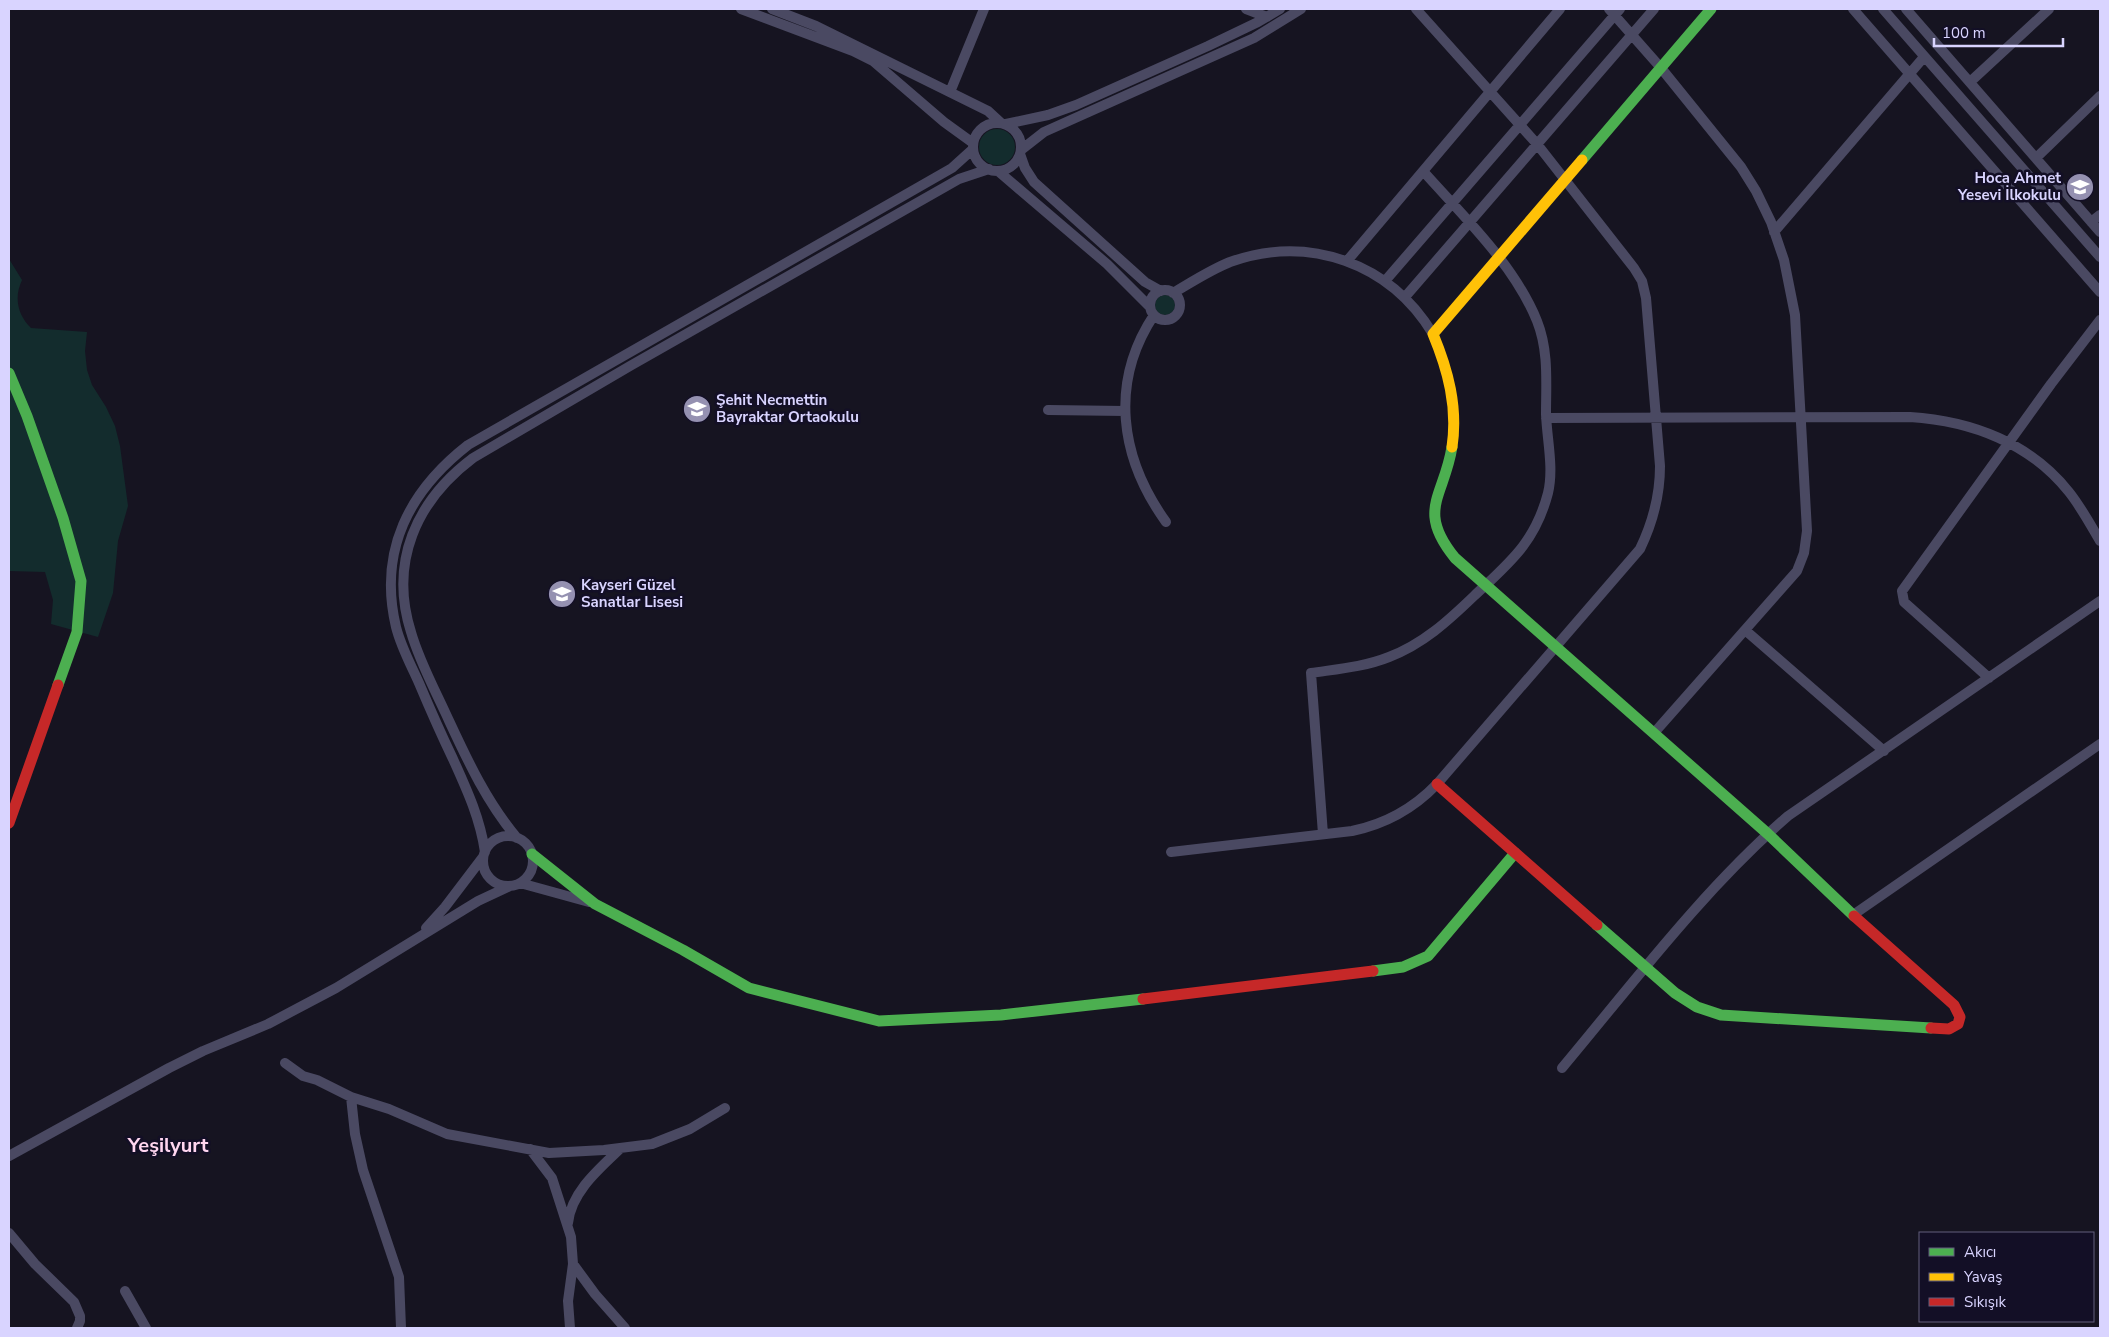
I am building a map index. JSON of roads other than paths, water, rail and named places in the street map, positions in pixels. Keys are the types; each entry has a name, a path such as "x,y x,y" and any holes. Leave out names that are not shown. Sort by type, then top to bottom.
{"street":[{"path":"741,9 853,51 873,61 973,146 976,159 993,170 1107,264 1152,311 1165,320 1176,314 1179,303 1173,292"},
{"path":"772,9 794,13 816,26 988,111 1018,135 1025,168 1034,182 1145,282 1161,291 1173,292 1221,266 1261,254 1296,251 1347,260 1385,281 1406,297 1424,319 1433,334 1440,348 1451,387 1454,422 1448,464 1434,503 1435,521 1449,552 1485,586 1768,834 1853,915 1954,1005 1960,1018 1958,1024 1949,1029 1721,1016 1698,1007 1682,998 1437,784"},
{"path":"950,92 984,9"},
{"path":"1246,9 1267,17"},
{"path":"510,886 499,884 490,878 484,868 482,834 473,801 405,652 394,617 391,585 396,546 408,514 422,490 439,470 468,445 952,168 973,146 981,129 990,124 1048,115 1076,105 1267,17 1280,9"},
{"path":"1301,9 1254,38 1044,132 1021,152 1014,165 1004,170 993,170 958,179 473,458 450,476 434,495 414,528 406,558 404,584 407,619 419,655 473,773 493,806 517,838 526,844 532,854 595,904 683,950 749,988 879,1021 1001,1015 1214,992 1403,968 1428,956 1439,945 1515,853"},
{"path":"1171,852 1367,828 1393,818 1415,804 1437,784 1640,548 1655,512 1660,466 1646,298 1642,281 1567,180 1491,91 1416,9"},
{"path":"1347,260 1560,9"},
{"path":"1406,297 1654,9"},
{"path":"1433,334 1567,180 1711,9"},
{"path":"1853,9 2100,292"},
{"path":"1884,9 2100,257"},
{"path":"1906,9 2100,232"},
{"path":"1970,82 2049,9"},
{"path":"1385,281 1614,11 1741,167 1756,191 1774,232 1788,278 1795,315 1807,531 1804,553 1797,571 1654,733"},
{"path":"788,27 794,13"},
{"path":"1774,232 1924,57"},
{"path":"2036,158 2100,96"},
{"path":"1324,834 1311,673 1365,665 1402,652 1438,630 1505,569 1521,550 1534,529 1544,505 1550,481 1546,418 1545,348 1542,335 1526,298 1499,258 1423,171"},
{"path":"2091,222 2100,215"},
{"path":"1161,291 1154,295 1152,311 1131,361 1126,386 1125,411 1128,441 1137,470 1149,498 1166,522"},
{"path":"1989,678 1904,602 1902,591 2100,320"},
{"path":"9,373 27,416 60,509 81,581 77,632 9,824"},
{"path":"1048,410 1125,411"},
{"path":"1546,418 1924,418 1961,424 2010,442 2038,460 2062,483 2077,502 2100,541"},
{"path":"1562,1068 1646,967 1734,868 1788,816 2100,601"},
{"path":"1745,630 1884,751"},
{"path":"1853,915 2100,744"},
{"path":"400,949 435,919 491,843 500,837 517,838"},
{"path":"520,883 531,870 532,854"},
{"path":"9,1156 169,1068 203,1051 268,1024 336,988 478,901 510,886 520,883 595,904"},
{"path":"285,1063 303,1076 317,1080 351,1097 389,1109 447,1134 549,1152 621,1148 652,1144 702,1123 725,1108"},
{"path":"351,1097 355,1134 363,1170 399,1277 401,1328"},
{"path":"568,1226 570,1214 578,1196 621,1148"},
{"path":"530,1149 552,1178 573,1247 573,1264 568,1301 570,1328"},
{"path":"9,1233 35,1264 74,1302 80,1316 77,1328"},
{"path":"573,1264 595,1294 625,1328"},
{"path":"124,1291 146,1328"}],"place":[{"name":"Hoca Ahmet Yesevi İlkokulu","path":"2080,187"},
{"name":"Şehit Necmettin Bayraktar Ortaokulu","path":"697,409"},
{"name":"Kayseri Güzel Sanatlar Lisesi","path":"562,594"}],"district":[{"name":"Yeşilyurt","path":"168,1145"}]}
